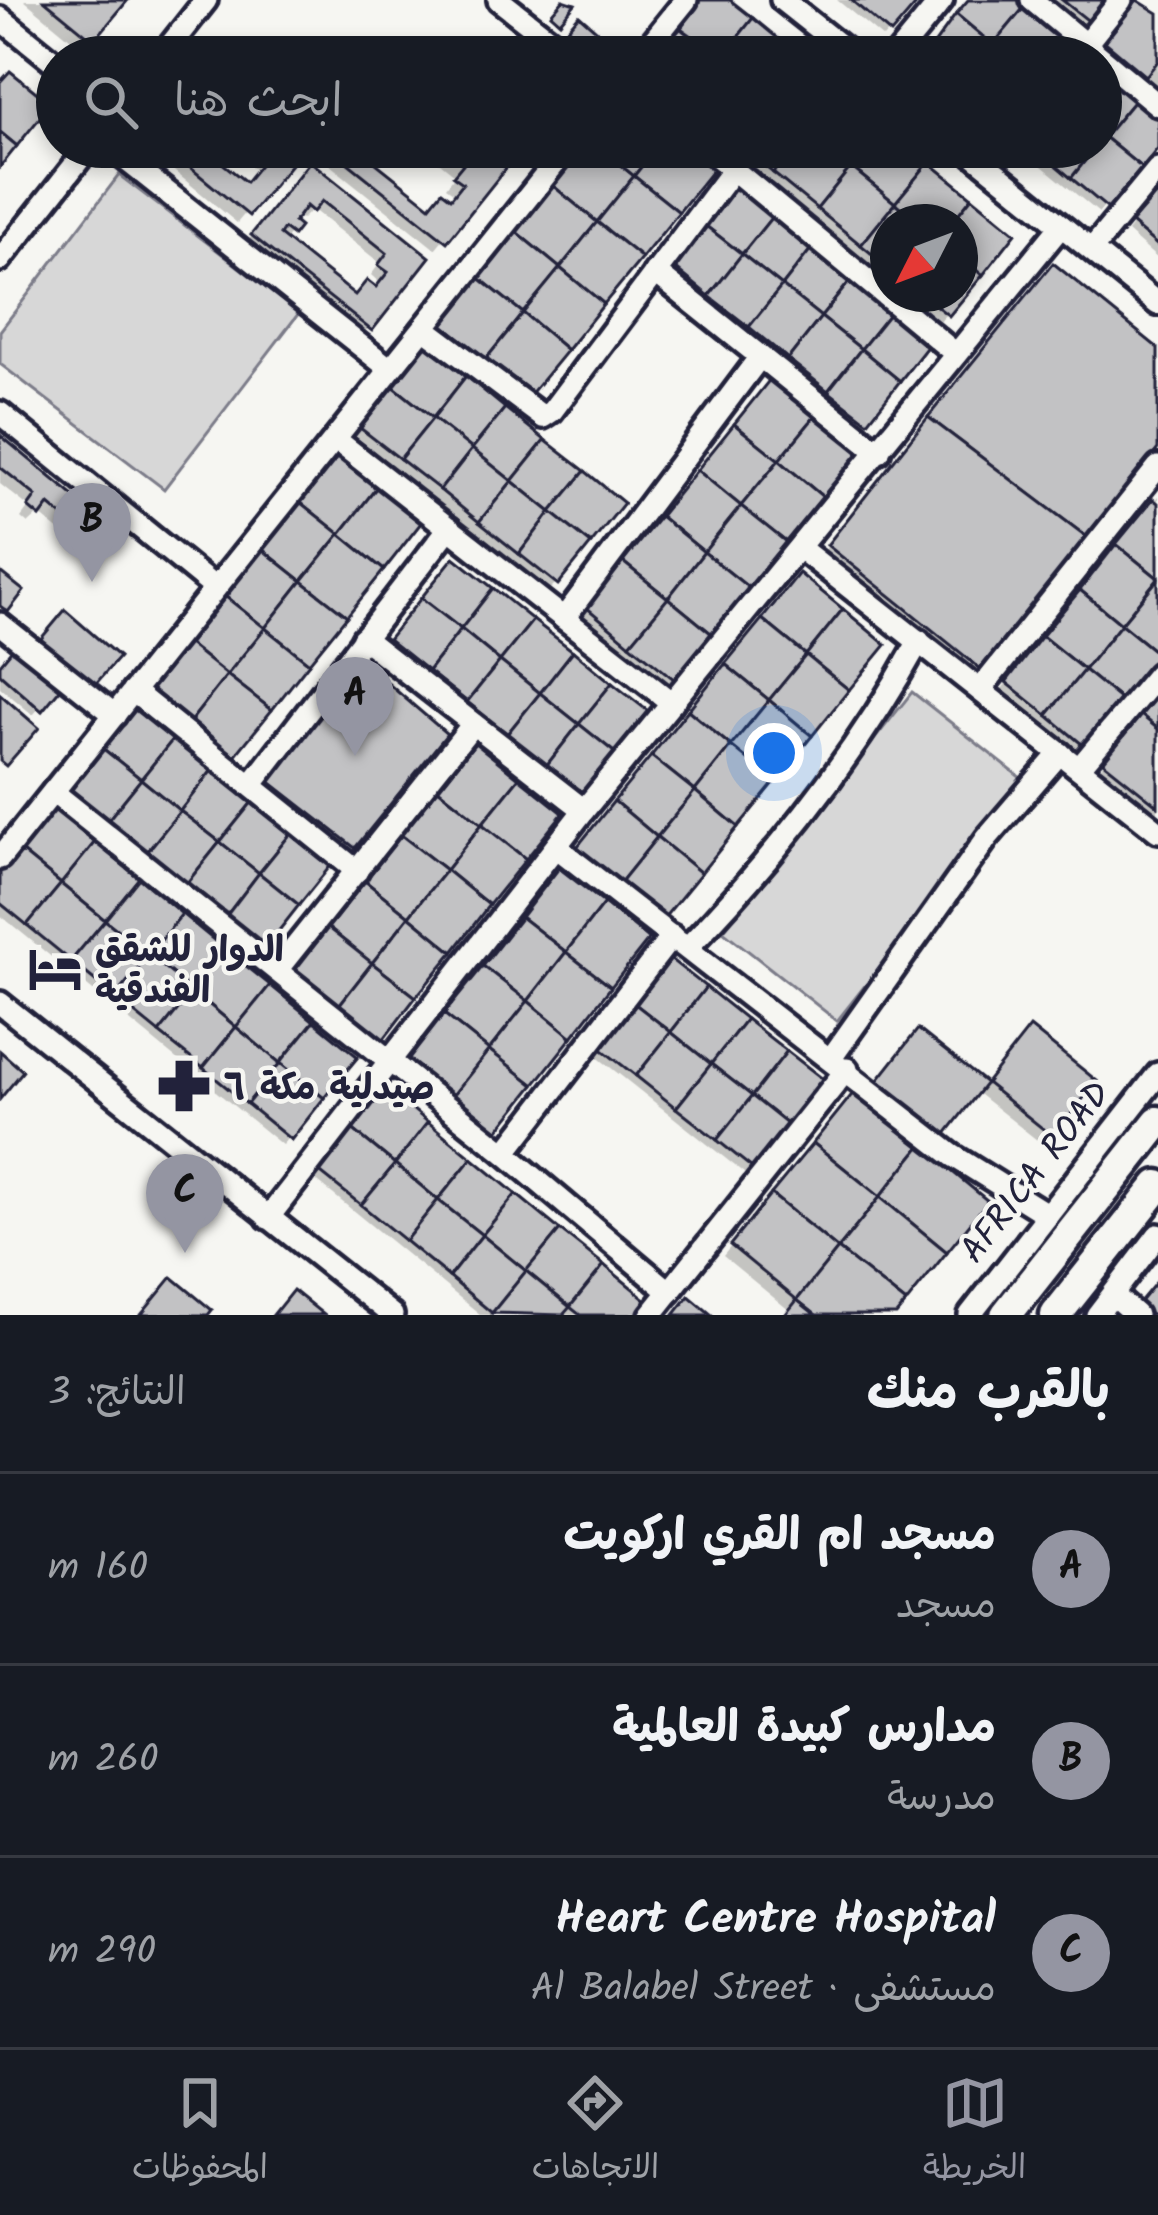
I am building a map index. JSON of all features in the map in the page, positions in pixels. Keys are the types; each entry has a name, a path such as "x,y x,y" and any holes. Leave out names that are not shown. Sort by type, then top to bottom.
{"highway":[{"name":"AFRICA ROAD","path":"1006,1315 1158,1122"},
{"path":"1056,1315 1158,1186"}],"street":[{"path":"178,36 206,0"},
{"path":"499,0 545,36"},
{"path":"657,36 686,0"},
{"path":"782,0 827,36"},
{"path":"913,36 941,0"},
{"path":"1032,0 1076,36"},
{"path":"1092,36 1121,0"},
{"path":"0,18 36,47"},
{"path":"1122,74 1158,105"},
{"path":"0,260 8,233 69,168"},
{"path":"136,168 390,369"},
{"path":"0,858 551,168"},
{"path":"424,328 542,417 552,411 734,168 956,354"},
{"path":"990,168 1158,304"},
{"path":"1091,249 1158,169"},
{"path":"268,1218 584,809 1061,226"},
{"path":"655,272 879,452"},
{"path":"564,618 759,358"},
{"path":"0,412 215,588"},
{"path":"335,439 672,703"},
{"path":"980,691 1158,467"},
{"path":"252,784 449,529"},
{"path":"801,549 1158,831"},
{"path":"0,624 115,715"},
{"path":"363,638 584,809"},
{"path":"505,1153 679,942 765,864 859,746 919,641"},
{"path":"1079,768 1158,674"},
{"path":"133,692 357,871"},
{"path":"278,970 473,724"},
{"path":"651,1315 840,1063 987,838 1060,753"},
{"path":"52,792 505,1153 670,1292"},
{"path":"556,847 840,1063 952,1155 1048,1215"},
{"path":"0,1003 392,1315"},
{"name":"AFRICA ROAD","path":"970,1315 1158,1074"},
{"path":"1096,1315 1158,1234"},
{"path":"1113,1295 1136,1315"}],"shaded area":[{"path":"119,175 299,313 164,489 0,364 0,331"},
{"path":"912,692 1026,782 837,1021 723,931"}],"building":[{"path":"44,0 128,0 98,36 88,36"},
{"path":"563,0 575,4 560,22 551,14"},
{"path":"695,0 730,0 753,18 739,36 692,36 675,24"},
{"path":"851,0 920,0 891,34"},
{"path":"968,0 1022,0 1027,4 1000,36 982,36 956,14"},
{"path":"1062,0 1110,0 1091,23"},
{"path":"1137,0 1158,13 1158,61 1146,76 1122,56 1122,36 1106,36"},
{"path":"1027,4 1064,35 1063,36 1000,36"},
{"path":"956,14 982,36 940,36"},
{"path":"579,15 603,36 576,36 567,29"},
{"path":"753,18 775,36 739,36"},
{"path":"675,24 690,36 666,36"},
{"path":"10,71 36,92 36,123 17,146 0,132 0,82"},
{"path":"1122,83 1138,96 1122,115"},
{"path":"1138,96 1158,113 1158,148 1142,168 1122,152 1122,115"},
{"path":"0,132 17,146 0,167"},
{"path":"1122,152 1142,168 1108,209 1071,178 1079,168 1122,168"},
{"path":"191,168 228,168 246,182 257,168 288,168 249,216"},
{"path":"304,168 319,168 430,257 372,331 251,235","holes":["322,201 387,253 378,265 388,272 376,287 367,280 355,295 280,235 284,229 293,236 300,227 294,222 306,206 313,212"]},
{"path":"354,168 382,168 430,206 442,191 451,198 463,183 453,176 460,168 506,168 447,242"},
{"path":"566,168 624,168 634,176 597,222 552,185"},
{"path":"640,168 714,168 679,212 634,176"},
{"path":"777,168 850,168 817,209 773,173"},
{"path":"850,168 895,203 870,204 870,234 861,245 817,209"},
{"path":"852,168 924,168 895,203"},
{"path":"924,168 936,168 972,197 966,204 896,204"},
{"path":"1059,168 1079,168 1071,178"},
{"path":"634,176 679,212 642,258 597,222"},
{"path":"735,181 775,213 742,254 702,223"},
{"path":"552,185 597,222 560,268 515,231"},
{"path":"1158,192 1158,246 1131,223"},
{"path":"972,197 1016,233 983,275 978,271 978,204 966,204"},
{"path":"775,213 815,244 782,286 742,254"},
{"path":"597,222 642,258 604,304 560,268"},
{"path":"702,223 742,254 709,296 670,264"},
{"path":"515,231 560,268 523,313 478,277"},
{"path":"815,244 854,276 821,317 782,286"},
{"path":"742,254 782,286 749,327 709,296"},
{"path":"1053,263 1158,348 1158,449 1087,537 928,417"},
{"path":"560,268 604,304 567,350 523,313"},
{"path":"854,276 870,289 870,312 891,312 861,349 821,317"},
{"path":"478,277 523,313 486,359 441,323"},
{"path":"782,286 821,317 788,359 749,327"},
{"path":"891,312 899,312 933,339 900,381 861,349"},
{"path":"523,313 567,350 530,395 486,359"},
{"path":"821,317 861,349 828,391 788,359"},
{"path":"426,345 466,376 433,418 393,386"},
{"path":"861,349 900,381 868,422 828,391"},
{"path":"466,376 505,408 472,449 433,418"},
{"path":"771,378 816,415 779,460 734,424"},
{"path":"393,386 433,418 400,459 360,428"},
{"path":"505,408 545,440 512,481 472,449"},
{"path":"816,415 861,451 823,497 779,460"},
{"path":"928,417 1087,537 982,670 827,545"},
{"path":"433,418 472,449 440,490 400,459"},
{"path":"734,424 779,460 741,506 697,470"},
{"path":"0,435 93,512 79,530 49,505 40,517 28,507 36,496 0,467"},
{"path":"545,440 585,471 551,512 512,481"},
{"path":"472,449 512,481 479,522 440,490"},
{"path":"333,452 377,487 340,534 296,499"},
{"path":"779,460 823,497 786,542 741,506"},
{"path":"697,470 741,506 704,552 660,516"},
{"path":"585,471 624,503 591,544 551,512"},
{"path":"512,481 551,512 519,554 479,522"},
{"path":"377,487 421,523 384,570 340,534"},
{"path":"296,499 340,534 302,581 258,546"},
{"path":"1153,499 1158,503 1158,578 1116,544"},
{"path":"741,506 786,542 749,588 704,552"},
{"path":"551,512 591,544 558,585 519,554"},
{"path":"660,516 704,552 668,598 623,562"},
{"path":"340,534 384,570 347,616 302,581"},
{"path":"1116,544 1158,578 1121,624 1080,590"},
{"path":"258,546 302,581 265,628 221,593"},
{"path":"704,552 749,588 712,634 668,598"},
{"path":"454,557 493,588 461,629 421,598"},
{"path":"623,562 668,598 630,644 586,607"},
{"path":"0,572 24,591 8,612 0,606"},
{"path":"799,573 843,609 806,655 762,619"},
{"path":"1158,579 1158,654 1121,624"},
{"path":"302,581 347,616 309,663 265,628"},
{"path":"493,588 533,620 500,661 461,629"},
{"path":"1080,590 1121,624 1084,670 1042,636"},
{"path":"221,593 265,628 227,675 183,640"},
{"path":"421,598 461,629 428,671 388,639"},
{"path":"668,598 712,634 675,680 630,644"},
{"path":"843,609 886,645 849,690 806,655"},
{"path":"65,610 119,657 93,687 39,641"},
{"path":"762,619 806,655 769,700 725,664"},
{"path":"533,620 573,651 540,693 500,661"},
{"path":"1121,624 1158,654 1158,664 1126,704 1084,670"},
{"path":"265,628 309,663 272,710 227,675"},
{"path":"461,629 500,661 467,702 428,671"},
{"path":"1042,636 1084,670 1047,715 1006,682"},
{"path":"183,640 227,675 190,722 146,687"},
{"path":"14,647 61,688 42,711 0,674 0,664"},
{"path":"573,651 612,683 579,724 540,693"},
{"path":"806,655 849,690 812,736 769,700"},
{"path":"357,657 447,734 355,848 264,777"},
{"path":"500,661 540,693 507,734 467,702"},
{"path":"725,664 769,700 731,746 688,710"},
{"path":"1084,670 1126,704 1089,750 1047,715"},
{"path":"227,675 272,710 234,757 190,722"},
{"path":"612,683 652,714 619,756 579,724"},
{"path":"540,693 579,724 546,766 507,734"},
{"path":"0,694 39,728 6,766 0,761"},
{"path":"1158,694 1158,729 1141,715"},
{"path":"769,700 812,736 775,782 731,746"},
{"path":"134,706 174,738 141,779 101,747"},
{"path":"688,710 731,746 695,791 651,756"},
{"path":"1141,715 1158,729 1158,806 1103,762"},
{"path":"579,724 619,756 586,797 546,766"},
{"path":"174,738 213,769 180,811 141,779"},
{"path":"475,743 519,778 482,824 438,789"},
{"path":"731,746 775,782 738,827 695,791"},
{"path":"101,747 141,779 108,820 68,789"},
{"path":"651,756 695,791 657,837 614,801"},
{"path":"213,769 253,801 220,842 180,811"},
{"path":"519,778 563,813 526,859 482,824"},
{"path":"141,779 180,811 147,852 108,820"},
{"path":"438,789 482,824 446,870 401,835"},
{"path":"695,791 738,827 701,873 657,837"},
{"path":"253,801 292,832 259,873 220,842"},
{"path":"614,801 657,837 620,883 577,847"},
{"path":"51,806 95,842 61,884 17,848"},
{"path":"180,811 220,842 187,883 147,852"},
{"path":"482,824 526,859 489,905 446,870"},
{"path":"292,832 332,864 299,905 259,873"},
{"path":"401,835 446,870 409,916 365,881"},
{"path":"657,837 701,873 664,918 620,883"},
{"path":"95,842 139,878 105,920 61,884"},
{"path":"220,842 259,873 227,915 187,883"},
{"path":"17,848 61,884 27,925 0,903 0,869"},
{"path":"559,868 604,903 566,952 521,917"},
{"path":"446,870 489,905 453,952 409,916"},
{"path":"259,873 299,905 266,947 227,915"},
{"path":"139,878 182,914 149,955 105,920"},
{"path":"365,881 409,916 372,963 328,928"},
{"path":"61,884 105,920 71,961 27,925"},
{"path":"604,903 649,939 611,987 566,952"},
{"path":"182,914 226,950 193,991 149,955"},
{"path":"409,916 453,952 416,997 372,963"},
{"path":"521,917 566,952 528,1001 483,966"},
{"path":"105,920 149,955 115,997 71,961"},
{"path":"328,928 372,963 336,1009 292,974"},
{"path":"226,950 270,985 236,1027 193,991"},
{"path":"566,952 611,987 572,1037 528,1001"},
{"path":"149,955 193,991 159,1033 115,997"},
{"path":"665,955 706,987 671,1032 630,1000"},
{"path":"372,963 416,997 380,1044 336,1009"},
{"path":"483,966 528,1001 489,1050 444,1014"},
{"path":"270,985 314,1021 280,1063 236,1027"},
{"path":"706,987 746,1019 711,1064 671,1032"},
{"path":"193,991 236,1027 203,1068 159,1033"},
{"path":"630,1000 671,1032 636,1076 595,1044"},
{"path":"528,1001 572,1037 534,1085 489,1050"},
{"path":"444,1014 489,1050 450,1099 406,1063"},
{"path":"746,1019 787,1051 752,1096 711,1064"},
{"path":"314,1021 358,1057 324,1098 280,1063"},
{"path":"236,1027 280,1063 247,1104 203,1068"},
{"path":"1030,1027 1097,1081 1053,1137 986,1083"},
{"path":"918,1029 986,1083 942,1139 874,1085"},
{"path":"671,1032 711,1064 676,1108 636,1076"},
{"path":"489,1050 534,1085 495,1134 450,1099"},
{"path":"0,1051 23,1071 0,1099"},
{"path":"787,1051 828,1083 792,1128 752,1096"},
{"path":"280,1063 324,1098 291,1140 247,1104"},
{"path":"711,1064 752,1096 717,1140 676,1108"},
{"path":"384,1086 428,1122 395,1164 351,1128"},
{"path":"854,1092 921,1146 880,1197 813,1143"},
{"path":"752,1096 792,1128 757,1172 717,1140"},
{"path":"428,1122 472,1158 438,1200 395,1164"},
{"path":"351,1128 395,1164 361,1205 317,1170"},
{"path":"813,1143 880,1197 838,1249 771,1194"},
{"path":"921,1146 988,1201 947,1252 880,1197"},
{"path":"472,1158 516,1194 482,1235 438,1200"},
{"path":"395,1164 438,1200 405,1241 361,1205"},
{"path":"516,1194 560,1230 526,1271 482,1235"},
{"path":"771,1194 838,1249 797,1300 730,1245"},
{"path":"880,1197 947,1252 906,1303 838,1249"},
{"path":"438,1200 482,1235 449,1277 405,1241"},
{"path":"560,1230 604,1265 570,1307 526,1271"},
{"path":"482,1235 526,1271 492,1313 449,1277"},
{"path":"838,1249 906,1303 896,1315 816,1315 797,1300"},
{"path":"604,1265 648,1301 637,1315 580,1315 570,1307"},
{"path":"526,1271 570,1307 563,1315 492,1313"},
{"path":"172,1277 212,1310 208,1315 141,1315"},
{"path":"1158,1280 1158,1315 1151,1315 1138,1304"},
{"path":"293,1290 324,1315 273,1315"},
{"path":"689,1296 712,1315 674,1315"},
{"path":"797,1300 816,1315 785,1315"}],"place":[{"name":"مدارس كبيدة العالمية","path":"92,582"},
{"name":"مسجد ام القري اركويت","path":"355,756"},
{"name":"الدوار للشقق الفندقية","path":"55,969"},
{"name":"صيدلية مكة ٦","path":"184,1086"},
{"name":"Heart Centre Hospital","path":"185,1253"}]}
